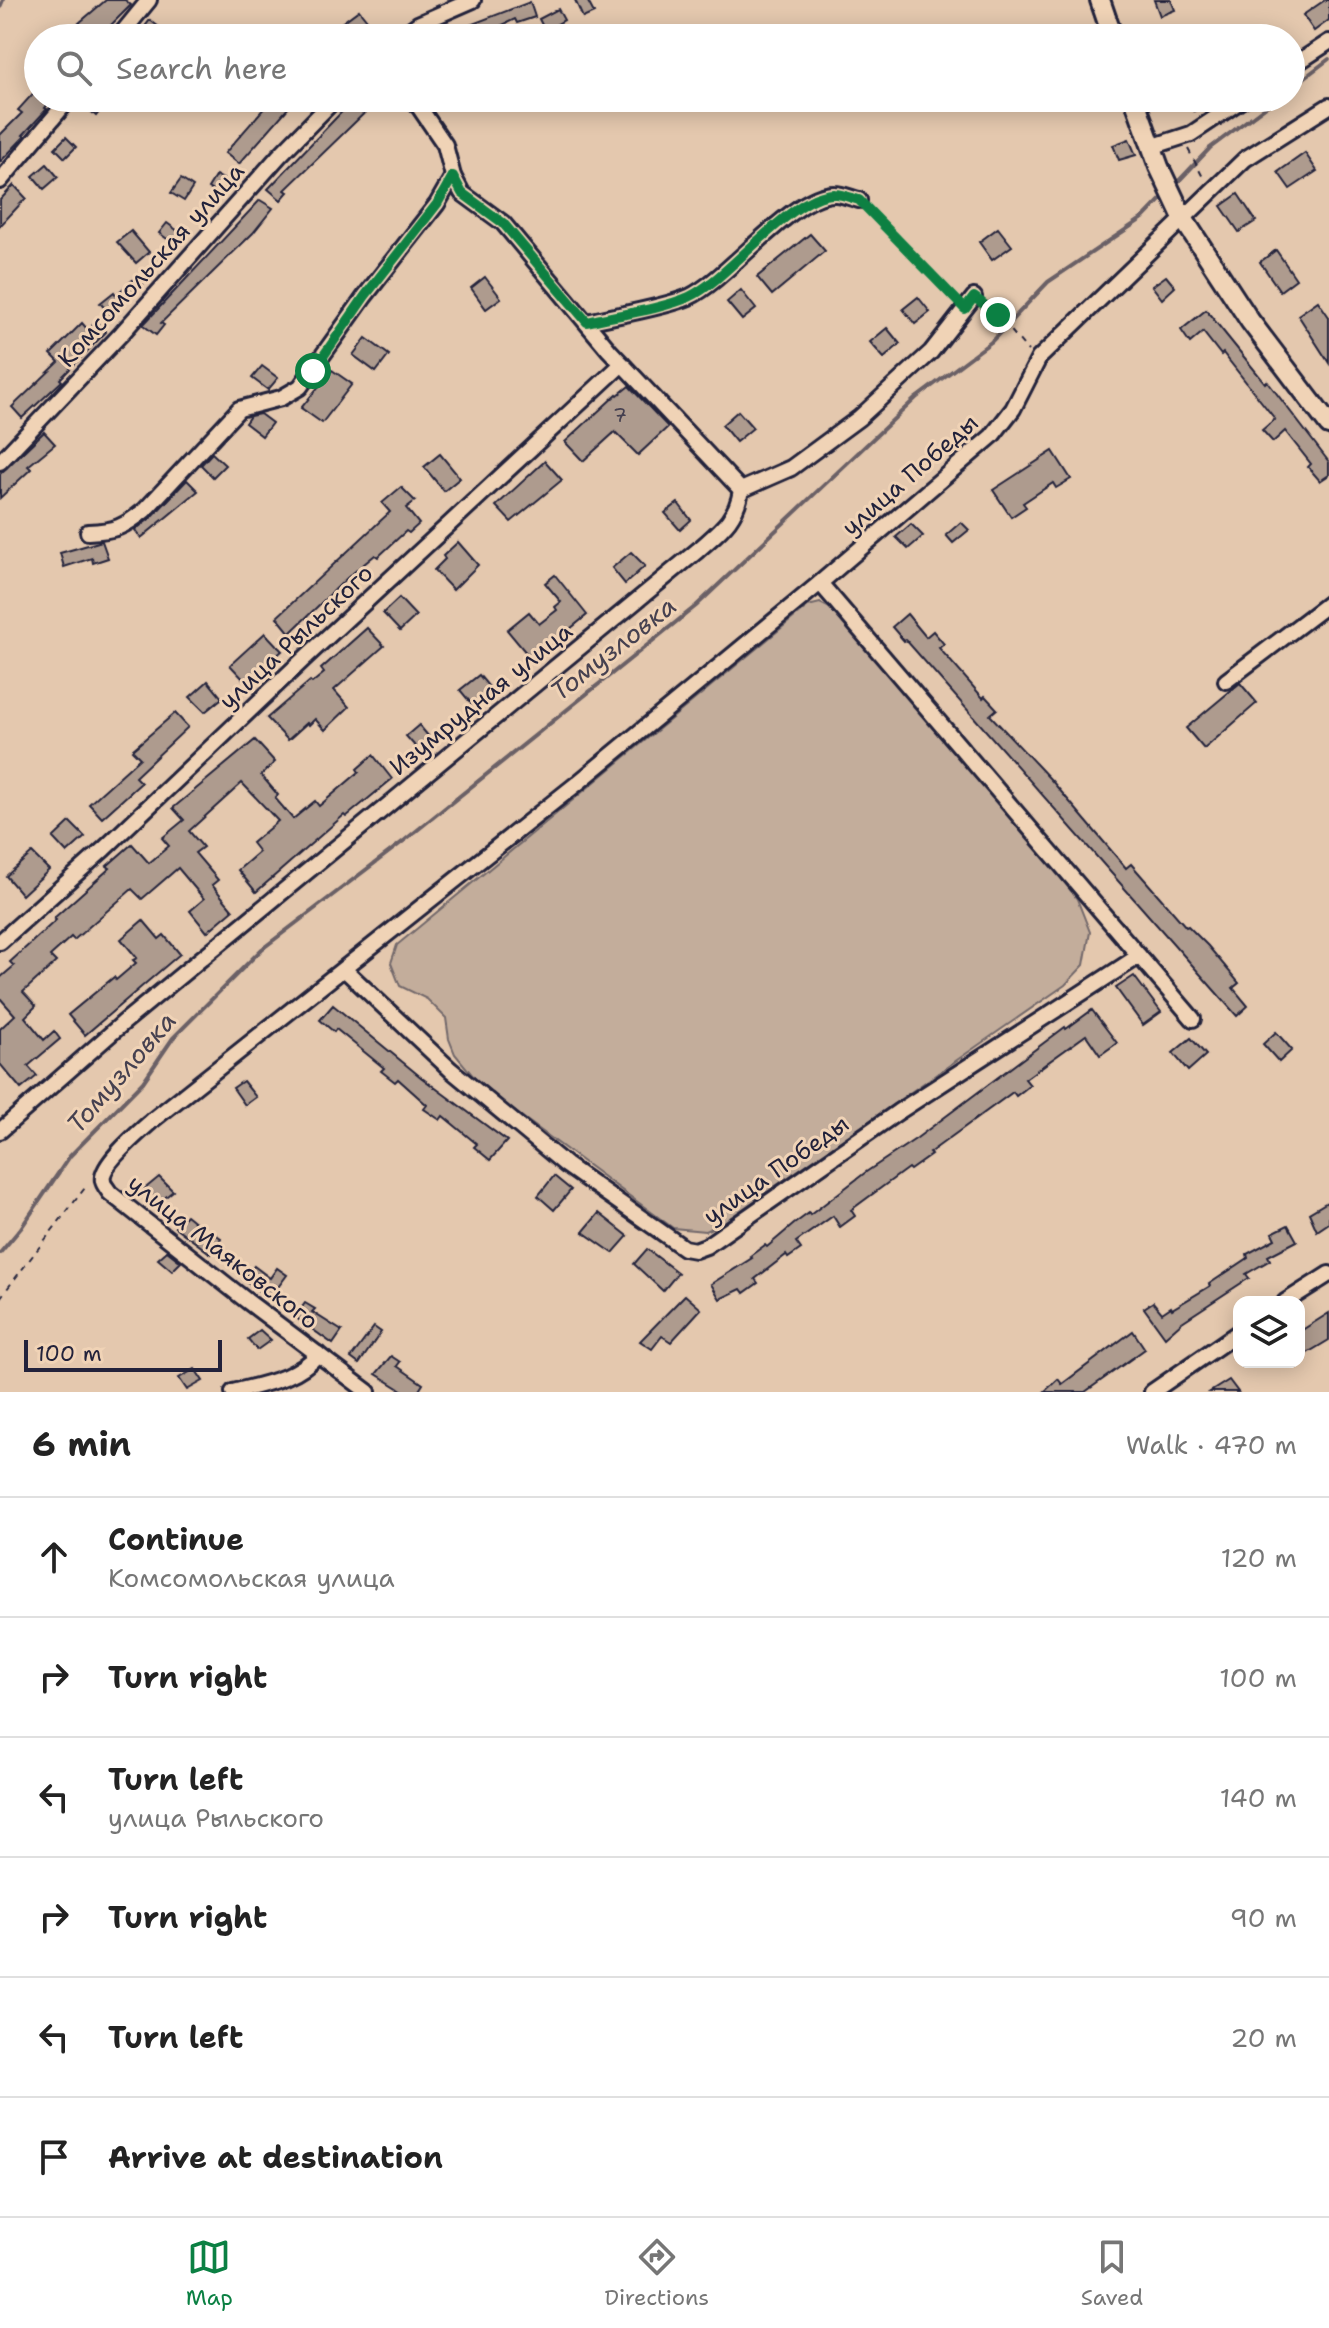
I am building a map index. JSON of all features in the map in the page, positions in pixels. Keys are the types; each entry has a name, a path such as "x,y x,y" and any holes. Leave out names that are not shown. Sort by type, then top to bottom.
{"main road":[{"path":"1100,0 1108,24"},
{"path":"1139,112 1182,217 1250,321 1329,425"}],"street":[{"path":"129,24 149,0"},
{"path":"418,24 473,0"},
{"path":"1305,58 1329,42"},
{"name":"улица Победы","path":"103,1179 115,1157 154,1119 579,782 992,436 1013,409 1039,358 1182,217 1245,159 1329,106"},
{"path":"0,181 58,112"},
{"name":"Комсомольская улица","path":"0,462 322,112"},
{"path":"423,112 445,145 453,176 462,193 503,223 622,364 741,490 791,468 859,418 931,352 970,303"},
{"path":"1151,147 1191,134 1224,112"},
{"path":"88,532 111,531 128,524 145,510 239,409 281,398 300,387 365,296 437,204 453,176"},
{"path":"587,322 689,297 711,283 792,213 821,196 836,194 859,200"},
{"name":"улица Рыльского","path":"0,942 104,849 622,364"},
{"name":"Изумрудная улица","path":"0,1131 135,1013 697,551 728,523 738,508 741,490"},
{"path":"820,583 1193,1019"},
{"path":"1226,681 1329,603"},
{"name":"улица Победы","path":"344,969 451,1070 566,1165 684,1248 695,1250 706,1246 898,1112 1139,956"},
{"name":"улица Маяковского","path":"103,1179 110,1193 368,1392"},
{"path":"1294,1296 1329,1274"},
{"path":"1152,1392 1233,1336"},
{"name":"улица Маяковского","path":"233,1392 301,1370 318,1354"}],"path":[{"path":"1189,152 1204,180"},
{"path":"859,200 970,303 998,315 1028,351"},
{"path":"0,1298 87,1185 103,1179"}],"shaded area":[{"path":"820,603 832,609 1077,899 1090,932 1084,965 1065,985 721,1224 705,1231 673,1228 483,1088 455,1054 446,1018 427,999 400,986 391,963 397,945 808,606"}],"building":[{"path":"106,0 125,0 131,5 112,24 79,23"},
{"path":"575,0 587,0 594,13 583,18"},
{"path":"1154,0 1171,0 1175,10 1160,16"},
{"path":"1329,0 1329,20 1314,31 1303,15"},
{"path":"530,2 535,17 517,23 515,19 504,24 473,24"},
{"path":"558,9 564,20 557,24 542,24 539,19"},
{"path":"359,10 370,24 340,24"},
{"path":"24,103 24,112 44,112 0,162 0,135 22,113 18,110"},
{"path":"261,112 285,112 239,164 225,153"},
{"path":"342,112 366,112 285,190 288,192 281,200 268,189"},
{"path":"66,137 76,147 65,158 55,148"},
{"path":"1129,139 1136,155 1119,160 1113,145"},
{"path":"1305,153 1317,171 1290,189 1278,172"},
{"path":"47,164 58,177 44,189 33,176"},
{"path":"216,175 228,182 220,196 208,188"},
{"path":"181,179 193,187 184,201 171,193"},
{"path":"14,185 26,198 0,226 0,200"},
{"path":"1238,194 1256,221 1239,232 1221,206"},
{"path":"260,200 273,208 253,233 161,323 164,325 156,335 143,325"},
{"path":"167,223 182,234 174,244 159,233"},
{"path":"998,228 1012,246 992,260 979,242"},
{"path":"131,231 149,252 136,263 117,242"},
{"path":"810,234 825,251 772,295 757,277"},
{"path":"1276,250 1296,279 1280,291 1260,262"},
{"path":"1166,276 1175,287 1162,299 1152,286"},
{"path":"136,277 143,284 112,316 100,303 114,292 116,295"},
{"path":"485,277 501,298 486,309 471,288"},
{"path":"741,290 756,309 742,320 727,302"},
{"path":"918,297 930,312 915,324 903,309"},
{"path":"1318,301 1329,317 1329,363 1298,315"},
{"path":"1206,310 1265,383 1267,381 1329,462 1329,475 1320,481 1285,431 1273,442 1262,430 1275,419 1203,332 1190,343 1181,330"},
{"path":"96,322 106,332 60,379 62,381 22,418 12,407 59,362 51,354 82,323 88,330"},
{"path":"887,328 900,344 884,358 870,342"},
{"path":"366,338 389,355 376,372 353,355"},
{"path":"262,366 278,378 268,390 252,378"},
{"path":"332,370 352,384 322,423 301,408"},
{"path":"629,386 668,427 638,455 615,432 583,461 565,442"},
{"path":"738,411 753,428 736,442 722,425"},
{"path":"260,414 272,423 262,436 245,423 250,416"},
{"path":"44,432 55,444 28,466 31,469 0,498 0,474"},
{"path":"1053,451 1071,479 1056,488 1053,483 1023,503 1026,507 1011,517 993,490"},
{"path":"212,453 225,465 213,477 201,465"},
{"path":"440,454 460,478 444,491 424,467"},
{"path":"545,461 562,480 511,522 496,506"},
{"path":"187,480 198,491 141,538 135,530 152,517"},
{"path":"401,487 415,501 406,508 419,524 347,578 290,633 277,617 390,512 382,503"},
{"path":"678,503 691,520 680,530 665,513"},
{"path":"961,522 969,530 953,543 946,535"},
{"path":"911,524 923,536 908,549 896,537"},
{"path":"102,541 108,558 93,563 92,558 64,567 60,553"},
{"path":"458,542 478,565 453,590 434,570"},
{"path":"631,552 645,566 625,584 612,568"},
{"path":"555,575 587,615 532,660 507,630 529,612 539,624 557,610 555,607 561,602 545,583"},
{"path":"399,598 416,616 400,631 383,613"},
{"path":"907,614 926,637 933,631 944,644 939,648 983,698 985,696 997,709 990,715 1052,781 1126,868 1131,864 1239,983 1233,988 1248,1006 1237,1016 892,627"},
{"path":"367,628 384,646 334,690 349,707 325,730 315,719 288,740 267,718 324,673 321,669"},
{"path":"265,633 282,651 246,682 230,665"},
{"path":"479,675 494,693 475,708 460,690"},
{"path":"208,681 222,698 205,712 190,697"},
{"path":"1240,683 1257,703 1204,749 1186,728"},
{"path":"175,713 188,727 135,777 141,783 102,818 89,804 140,758 132,750"},
{"path":"419,725 434,743 422,754 406,736"},
{"path":"255,740 275,762 261,775 293,819 315,801 319,806 359,772 357,769 373,755 392,779 346,817 344,815 256,892 238,870 259,852 252,843 278,821 242,783 189,831 203,847 195,853 218,880 212,885 233,910 207,932 190,911 204,899 178,868 142,899 132,889 74,940 71,937 50,956 56,962 23,992 36,1006 25,1017 44,1040 54,1031 60,1039 28,1066 37,1076 21,1089 0,1064 0,1029 15,1015 0,998 0,978 14,966 10,962 132,844 149,863 169,846 162,838 184,820 173,808"},
{"path":"70,822 85,837 67,853 53,838"},
{"path":"32,853 49,870 22,895 6,876"},
{"path":"143,920 159,939 164,935 180,954 85,1035 68,1015 136,963 133,960 137,958 121,939"},
{"path":"1134,976 1161,1012 1143,1025 1116,988"},
{"path":"333,1005 422,1078 507,1141 490,1160 474,1147 477,1144 443,1116 440,1120 424,1109 427,1105 398,1079 395,1082 381,1071 384,1068 320,1020"},
{"path":"1092,1010 1117,1043 1100,1055 1086,1035 1025,1079 1030,1085 1016,1096 1013,1092 929,1153 931,1155 851,1210 855,1216 840,1227 833,1216 796,1242 801,1249 788,1258 786,1255 755,1279 758,1283 744,1293 741,1289 720,1299 711,1284 752,1258 750,1256 765,1245 767,1247 809,1213"},
{"path":"1276,1032 1292,1050 1279,1062 1263,1044"},
{"path":"1191,1038 1206,1055 1188,1071 1173,1053"},
{"path":"243,1081 256,1097 245,1105 233,1088"},
{"path":"554,1176 571,1190 554,1210 538,1196"},
{"path":"159,1177 173,1191 156,1205 142,1191"},
{"path":"1329,1201 1329,1223 1317,1231 1309,1213"},
{"path":"599,1213 628,1236 613,1253 583,1232"},
{"path":"186,1215 207,1232 209,1230 221,1238 211,1254 175,1227"},
{"path":"1288,1225 1297,1241 1268,1256 1270,1260 1246,1274 1249,1278 1182,1322 1165,1337 1144,1308 1153,1302 1162,1313 1172,1309 1210,1286 1248,1258 1247,1254 1275,1239 1272,1233"},
{"path":"647,1249 678,1273 663,1291 634,1264"},
{"path":"167,1251 181,1262 172,1271 158,1259"},
{"path":"254,1266 270,1278 277,1268 287,1275 270,1298 243,1280"},
{"path":"685,1295 701,1309 671,1342 662,1336 652,1349 640,1341"},
{"path":"305,1303 315,1309 312,1312 342,1331 333,1344 295,1317"},
{"path":"1329,1313 1329,1340 1305,1354 1305,1328"},
{"path":"374,1327 381,1332 359,1364 351,1358"},
{"path":"260,1330 271,1340 257,1350 248,1339"},
{"path":"1133,1331 1145,1349 1085,1392 1044,1392 1058,1379 1062,1384"},
{"path":"391,1356 400,1362 397,1366 423,1384 418,1392 405,1392 376,1374"},
{"path":"195,1369 203,1381 187,1390 179,1378"},
{"path":"1229,1380 1238,1392 1210,1392"}],"waterway":[{"path":"0,7 3,0"},
{"name":"Томузловка","path":"1305,77 1329,59"},
{"name":"Томузловка","path":"1173,187 1210,148 1258,112"},
{"name":"Томузловка","path":"0,1253 70,1156 143,1082 173,1038 262,949 405,840 696,606 916,398 991,342 1048,282 1143,218 1167,193"}],"route":[{"path":"313,371 365,296 437,204 453,176 462,193 503,223 531,253 587,322 689,297 711,283 792,213 821,196 836,194 859,200 965,309 974,297 998,315"}]}
